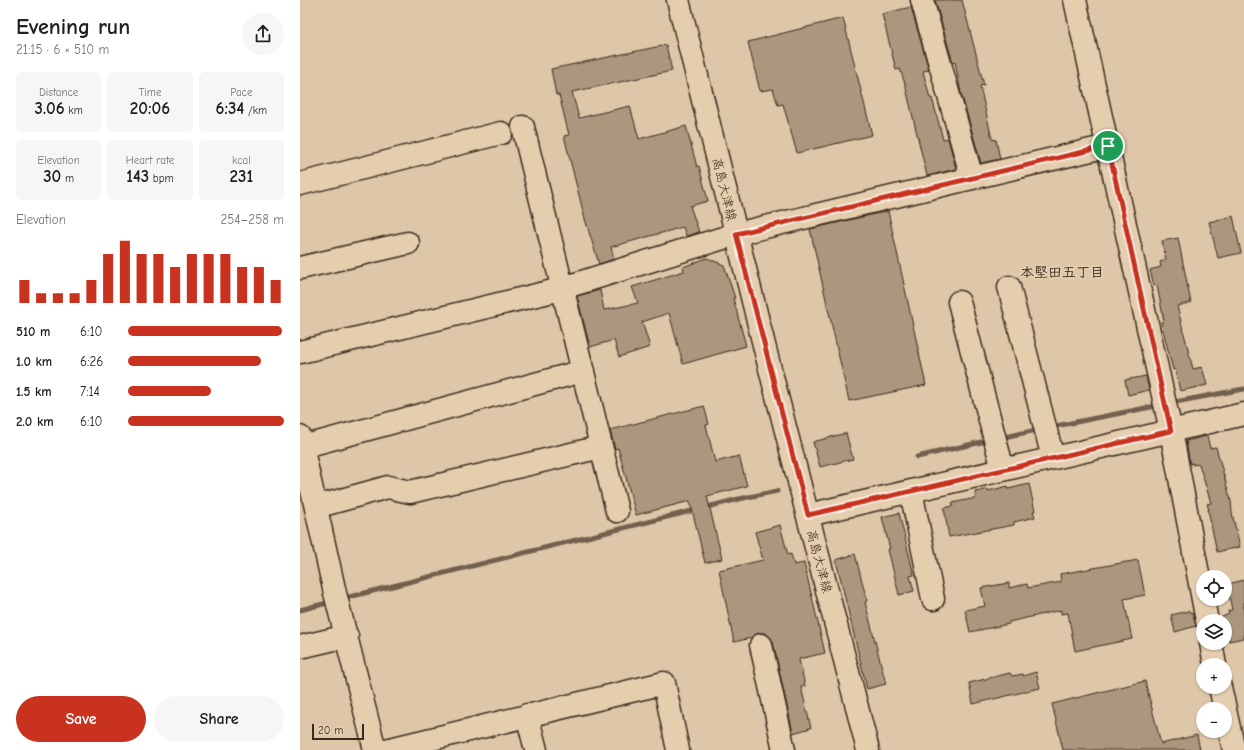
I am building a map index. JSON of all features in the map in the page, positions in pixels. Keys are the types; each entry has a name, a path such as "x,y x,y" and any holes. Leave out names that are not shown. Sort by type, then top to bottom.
{"street":[{"name":"高島大津線","path":"678,0 736,234 868,750"},
{"path":"922,0 972,178"},
{"path":"1075,0 1167,413 1206,614"},
{"path":"523,127 617,511"},
{"path":"300,184 501,133"},
{"path":"300,352 563,288 736,234 1108,146"},
{"path":"300,268 408,243"},
{"path":"1009,287 1048,438"},
{"path":"959,302 1003,470"},
{"path":"375,750 347,636 310,504 301,440 583,371"},
{"path":"808,515 1003,470 1048,438 1167,413 1244,414"},
{"path":"310,504 388,487 410,492 601,447"},
{"path":"911,491 933,599"},
{"path":"300,647 347,636"},
{"path":"761,645 784,750"},
{"path":"386,750 664,683 678,750"},
{"path":"527,715 536,750"},
{"path":"1231,738 1234,750"}],"building":[{"path":"935,0 962,0 984,85 980,86 992,139 996,140 1000,159 981,163 961,93 955,62 953,63"},
{"path":"911,7 929,70 923,71 930,98 932,98 943,139 948,138 956,169 927,176 905,84 900,69 896,70 882,14"},
{"path":"843,18 872,135 797,153 783,104 778,105 773,89 760,91 748,42"},
{"path":"666,45 672,71 572,92 579,118 630,106 639,139 686,126 697,167 699,166 708,201 690,206 699,232 686,236 683,227 611,247 614,259 599,264 585,219 564,136 569,135 559,95 556,95 551,69"},
{"path":"888,211 926,385 849,401 810,229"},
{"path":"1233,216 1241,253 1218,258 1209,222"},
{"path":"1178,238 1191,303 1177,306 1193,369 1202,367 1207,385 1180,391 1161,322 1164,321 1157,285 1154,286 1150,270 1161,267 1160,262 1166,260 1162,241"},
{"path":"707,258 724,265 735,298 733,298 746,346 683,364 669,313 642,322 650,347 619,357 614,340 590,347 577,296 600,290 604,310 638,303 632,287 684,271 683,267"},
{"path":"1146,376 1149,390 1128,395 1125,380"},
{"path":"704,406 709,424 706,425 715,462 739,456 747,486 707,496 722,559 705,563 690,501 636,515 618,448 615,449 610,430"},
{"path":"846,433 853,459 820,467 813,442"},
{"path":"1207,436 1210,448 1216,447 1231,501 1232,513 1240,547 1217,552 1207,504 1211,503 1199,464 1190,464 1186,441"},
{"path":"1029,484 1035,517 1014,522 1014,525 949,537 944,508 953,506 952,503 976,498 975,492 988,489 988,491 1008,486 1008,489"},
{"path":"899,513 914,575 910,576 914,591 899,595 882,517"},
{"path":"780,525 788,555 791,554 794,565 804,563 825,653 799,659 805,686 801,687 811,728 793,733 773,642 765,633 759,633 751,638 734,642 719,570 763,560 755,532"},
{"path":"855,554 867,601 865,602 886,684 867,689 836,560"},
{"path":"1138,560 1145,595 1124,599 1132,639 1075,651 1068,613 1061,614 1061,610 1009,622 1009,624 970,632 965,610 985,606 981,588 1009,583 1009,588 1027,584 1028,588 1061,582 1060,574"},
{"path":"1244,580 1244,638 1232,640 1232,614 1229,614 1228,611 1232,610 1232,583"},
{"path":"1188,611 1193,614 1196,626 1175,632 1171,615"},
{"path":"1036,672 1040,688 973,704 969,683 1010,673 1012,676 1023,674 1023,676"},
{"path":"1145,681 1161,744 1196,735 1200,750 1063,750 1052,704"}],"waterway":[{"path":"1170,403 1244,389"},
{"path":"1051,427 1161,405"},
{"path":"1000,438 1041,429"},
{"path":"917,457 990,440"},
{"path":"341,599 739,499 777,491"},
{"path":"300,610 331,602"}],"district":[{"name":"本堅田五丁目","path":"1062,272"}],"route":[{"path":"1108,146 1171,431 808,515 736,234 1108,146"}]}
